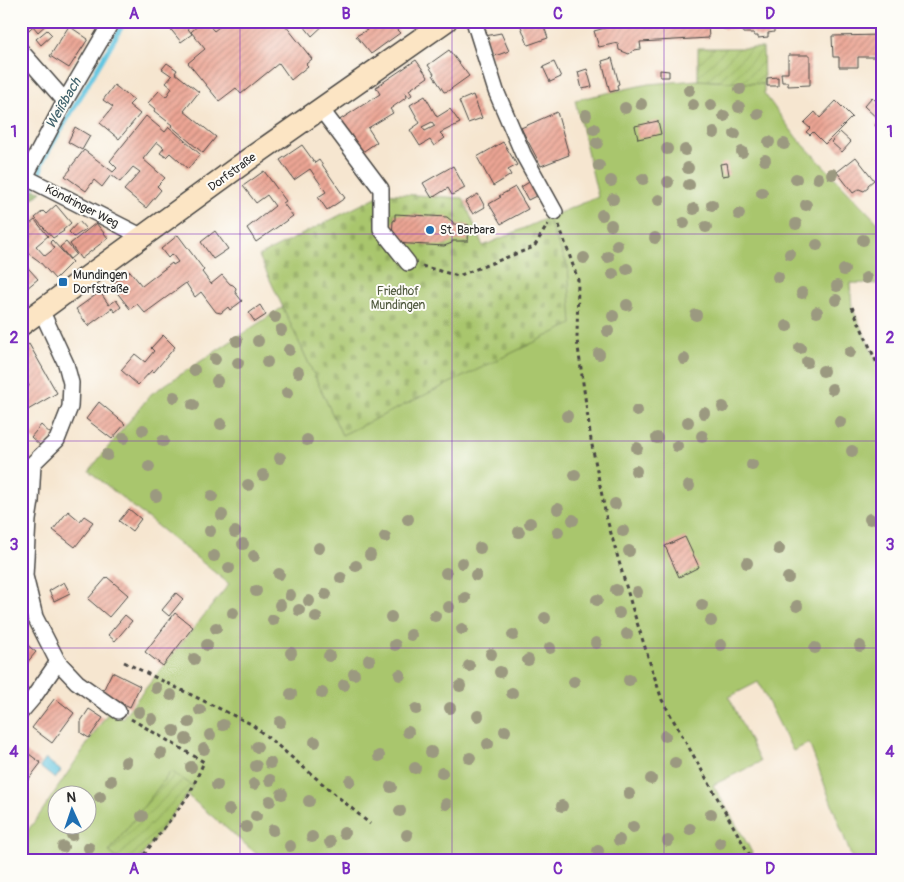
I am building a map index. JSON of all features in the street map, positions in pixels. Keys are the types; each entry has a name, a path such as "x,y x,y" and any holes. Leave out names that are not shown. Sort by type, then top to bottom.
{"street":[{"path":"26,178 65,101 112,21"},
{"name":"Dorfstraße","path":"21,325 249,159 446,21"},
{"path":"474,21 496,91 523,154 555,212"},
{"path":"21,51 65,101"},
{"path":"321,108 381,189 381,229 408,263"},
{"name":"Köndringer Weg","path":"26,178 143,237"},
{"path":"21,475 57,440 70,407 71,383 66,364 41,310"},
{"path":"33,464 26,576 36,616 58,662 77,682 118,711"},
{"path":"21,712 58,662"}],"path":[{"path":"408,263 458,276 534,248 555,212"},
{"path":"555,212 578,280 577,340 591,440 606,516 632,607 662,700 753,861"},
{"path":"852,306 883,377"},
{"path":"124,662 251,724 370,824"},
{"path":"118,711 204,762 189,795 139,861"}],"green space":[{"path":"698,48 763,48 764,84 698,80"},
{"path":"698,80 764,84 764,93 796,137 880,225 883,224 883,284 850,283 852,307 883,377 883,861 853,861 809,743 793,751 758,682 729,697 760,762 713,785 756,861 265,861 187,795 192,786 110,852 121,861 21,861 21,839 48,802 48,834 98,834 98,784 60,784 110,710 122,718 229,584 89,471 151,394 283,307 342,434 568,267 547,218 598,197 575,100 648,84"},
{"path":"21,184 42,192 21,207"},
{"name":"Friedhof Mundingen","path":"384,193 463,198 483,246 547,218 568,267 572,324 342,435 259,256"},
{"path":"171,771 193,786 138,861 121,861 109,852"}],"water":[{"path":"46,759 61,771 55,779 40,767"}],"building":[{"path":"21,21 49,22 38,32 33,26 29,30"},
{"path":"164,21 182,21 192,34 181,42"},
{"path":"203,21 214,31 227,21 239,21 243,26 249,21 282,21 312,59 306,64 308,66 291,80 279,63 241,94 236,88 219,101 188,63 205,49 191,32"},
{"path":"300,21 328,21 312,36"},
{"path":"372,21 401,21 394,27 400,33 371,54 356,36 367,30 364,27"},
{"path":"519,21 542,21 548,38 528,45"},
{"path":"616,21 774,21 774,32 768,33 768,37 758,38 758,36 754,36 754,33 743,33 742,28 723,29 723,24 708,25 709,38 640,42 641,49 634,50 629,54 619,50 618,43 599,47 594,31 605,28 603,25"},
{"path":"69,26 88,39 69,68 50,56"},
{"path":"47,30 52,35 41,45 36,39"},
{"path":"501,33 509,51 492,57 485,36"},
{"path":"883,35 883,57 858,57 858,67 839,67 839,57 833,57 832,36"},
{"path":"449,50 469,76 444,92 428,65"},
{"path":"788,55 810,55 810,85 788,86 788,82 782,82 781,73 788,73"},
{"path":"612,58 619,84 617,85 618,90 610,92 602,61"},
{"path":"416,60 428,77 409,90 412,95 409,97 405,92 407,97 390,109 393,113 368,128 377,142 361,153 338,121 380,94 376,87"},
{"path":"554,62 561,77 550,82 543,67"},
{"path":"167,63 177,70 175,73 199,92 184,111 216,137 203,153 154,111 155,109 148,103 159,91 166,97 172,88 166,83 172,76 162,69"},
{"path":"587,69 592,87 582,89 578,72"},
{"path":"660,70 669,71 669,77 660,77"},
{"path":"778,77 778,86 767,86 767,78"},
{"path":"114,85 134,100 129,105 140,114 119,139 100,123 113,107 103,100"},
{"path":"473,95 482,118 468,123 459,101"},
{"path":"425,96 437,117 450,109 460,123 440,133 445,138 434,146 430,140 420,146 410,130 420,123 410,105","holes":["432,122 435,126 425,131 422,127"]},
{"path":"872,97 883,108 883,135 875,125 880,121 864,106"},
{"path":"836,101 852,117 825,144 813,132 810,135 806,132 810,128 804,123 815,112 820,118"},
{"path":"557,112 569,155 541,166 521,128"},
{"path":"146,116 165,132 169,127 200,154 188,169 170,153 166,157 160,153 164,148 157,142 143,159 165,178 157,186 161,190 146,208 124,190 140,172 133,167 120,182 111,175 102,187 94,180 86,191 65,176 84,150 113,172 117,168 110,161"},
{"path":"658,121 661,134 638,139 635,126"},
{"path":"75,127 90,136 82,150 68,142"},
{"path":"840,132 851,142 842,152 831,142"},
{"path":"503,142 517,165 508,170 511,175 493,186 477,157"},
{"path":"302,145 315,163 319,160 345,198 327,210 318,197 326,192 310,169 294,180 280,160"},
{"path":"856,157 874,180 864,191 859,189 853,193 837,172"},
{"path":"727,163 729,175 722,176 720,164"},
{"path":"453,166 465,188 452,195 448,188 432,198 423,183"},
{"path":"264,171 286,201 283,203 293,216 256,242 247,228 275,206 267,195 256,203 243,186"},
{"path":"531,181 538,195 528,200 521,187"},
{"path":"515,187 528,209 501,224 489,204"},
{"path":"478,194 485,207 473,214 465,202"},
{"path":"56,205 71,223 64,231 53,238 35,218 43,211 46,214"},
{"name":"St. Barbara","path":"395,214 447,217 453,224 469,225 468,241 452,241 452,243 444,246 394,243 392,236"},
{"path":"35,220 48,236 36,246 45,256 55,248 50,242 52,240 72,262 55,279 24,248 21,250 21,229"},
{"path":"79,221 86,229 74,237 69,232"},
{"path":"96,223 108,238 81,259 70,244"},
{"path":"215,231 228,249 213,259 201,242"},
{"path":"178,235 204,270 202,272 211,284 222,275 236,288 235,292 242,301 230,310 228,307 221,313 216,312 201,292 195,297 186,283 145,313 137,304 130,309 111,285 130,271 142,286 172,263 173,265 178,262 172,254 168,258 161,249"},
{"path":"66,242 76,254 70,259 60,247"},
{"path":"21,260 38,279 21,293"},
{"path":"100,292 109,305 116,300 121,307 115,312 112,308 88,326 76,309"},
{"path":"260,305 266,315 255,322 249,313"},
{"path":"163,335 175,347 154,372 152,370 138,385 121,370 135,354 145,362 154,351 151,348"},
{"path":"29,344 57,393 21,414 21,391 29,386 23,375 21,376 21,349"},
{"path":"99,402 125,424 112,439 86,419"},
{"path":"41,425 52,435 42,447 31,437"},
{"path":"129,509 141,519 132,531 119,521"},
{"path":"68,511 80,521 84,516 93,522 75,547 53,530"},
{"path":"685,537 699,567 679,577 665,546"},
{"path":"107,577 128,595 109,617 88,599"},
{"path":"64,582 70,593 54,601 49,591"},
{"path":"176,593 183,599 169,616 162,610"},
{"path":"175,613 193,627 163,666 145,652"},
{"path":"125,615 132,621 115,641 108,635"},
{"path":"21,640 36,652 24,666 26,669 21,675"},
{"path":"112,672 140,686 130,707 102,693"},
{"path":"55,698 74,713 52,743 32,728"},
{"path":"89,709 103,718 89,738 81,733 81,721"},
{"path":"21,748 41,763 21,789"}],"waterway":[{"name":"Weißbach","path":"39,180 42,162 125,21"},
{"name":"Weißbach","path":"21,190 33,186"}],"place":[{"name":"St. Barbara","path":"430,230"},
{"name":"Mundingen Dorfstraße","path":"63,282"}]}
